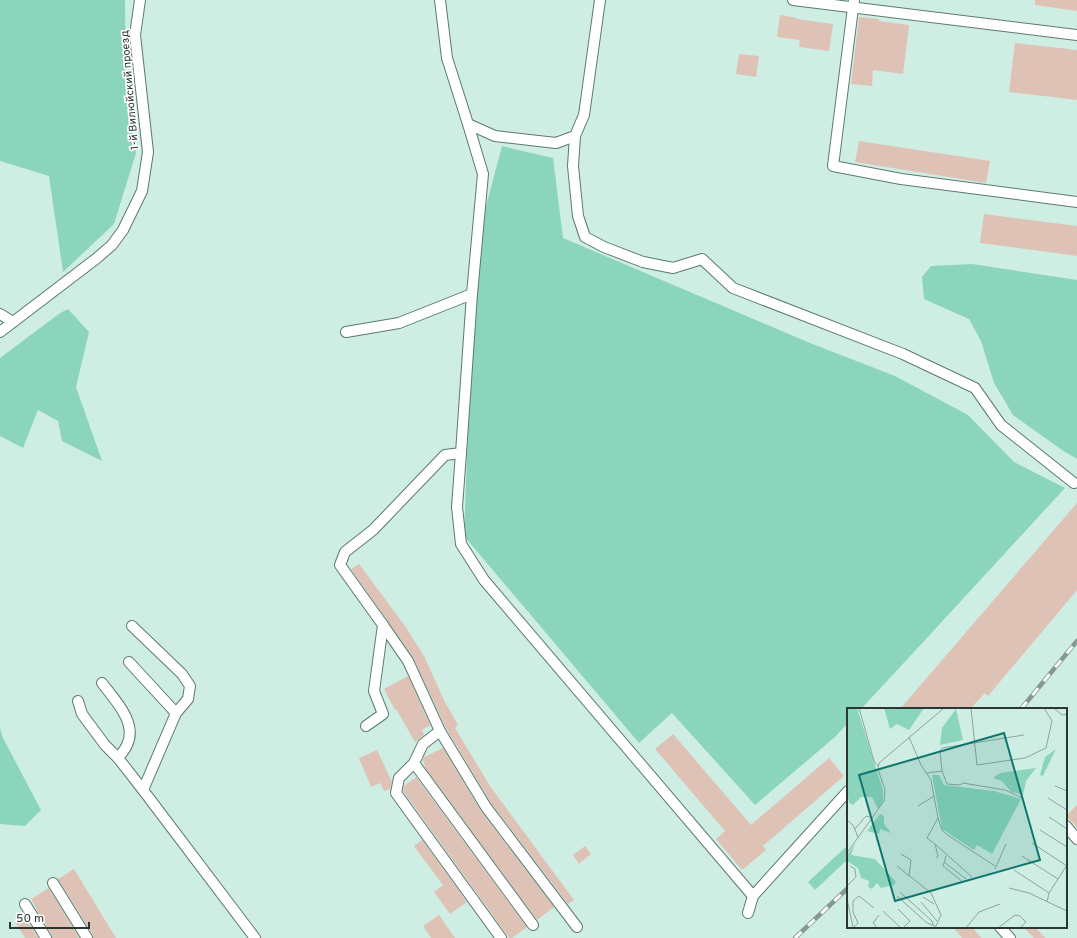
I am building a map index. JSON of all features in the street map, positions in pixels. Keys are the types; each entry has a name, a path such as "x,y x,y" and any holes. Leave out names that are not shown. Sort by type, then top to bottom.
{"street":[{"name":"1-й Вилюйский проезд","path":"0,332 98,258 112,245 123,230 142,191 148,152 135,35 140,0"},
{"path":"440,0 447,58 483,174 472,294 457,507 461,544 484,580 753,896"},
{"path":"600,0 584,115 575,136 573,166 578,216 584,237 604,248 643,262 673,268 702,259 733,288 903,354 975,388 1001,425 1074,483"},
{"path":"793,0 853,4 1077,35"},
{"path":"853,4 833,166 901,179 1077,202"},
{"path":"468,124 496,136 556,143 575,136"},
{"path":"346,332 398,323 472,294"},
{"path":"0,314 13,322"},
{"path":"461,453 445,455 373,530 345,552 340,565 408,661 440,731 486,807 577,927"},
{"path":"366,726 383,714 374,691 383,625"},
{"path":"132,626 182,674 190,686 188,698 176,713 143,790"},
{"path":"129,662 176,713"},
{"path":"102,683 128,719 130,734 127,745 118,758"},
{"path":"78,701 82,714 105,745 118,758 143,790 255,938"},
{"path":"440,731 423,744 414,763 399,778 396,793 501,938"},
{"path":"414,763 533,925"},
{"path":"748,913 753,896 847,792"},
{"path":"1067,827 1077,839"},
{"path":"53,883 87,938"},
{"path":"25,904 46,938"},
{"path":"1001,928 1010,938"}],"green space":[{"path":"0,0 125,0 126,90 136,153 114,224 63,272 49,176 0,161"},
{"path":"502,146 553,158 563,238 810,343 895,376 968,415 1014,462 1065,488 862,708 847,708 847,724 835,737 755,805 672,713 639,743 464,536 470,376 484,214"},
{"path":"972,264 1077,280 1077,459 1013,415 994,383 981,341 969,319 924,299 922,277 931,266"},
{"path":"68,309 89,332 76,387 102,461 62,441 58,421 38,410 23,448 0,436 0,358 60,313"},
{"path":"0,728 3,738 41,810 25,826 0,824"},
{"path":"847,846 847,860 815,890 808,882"}],"building":[{"path":"1035,0 1077,0 1077,11 1035,5"},
{"path":"780,15 833,24 829,51 799,47 800,40 777,37"},
{"path":"859,17 909,25 903,74 873,70 872,86 851,84"},
{"path":"1015,43 1077,50 1077,100 1009,92"},
{"path":"739,54 759,56 756,77 736,74"},
{"path":"859,141 990,161 986,183 855,162"},
{"path":"984,214 1077,226 1077,256 980,243"},
{"path":"1077,503 1077,590 988,696 985,693 971,708 901,708"},
{"path":"359,564 405,626 424,656 445,702 458,725 455,728 490,786 574,900 568,904 491,803 446,728 413,657 351,569"},
{"path":"408,676 430,725 422,730 424,735 415,742 384,689"},
{"path":"673,734 751,825 829,758 844,776 763,846 766,850 742,870 716,839 725,831 655,749"},
{"path":"443,748 481,811 554,907 537,920 426,769 423,760 424,757"},
{"path":"377,750 392,782 390,789 384,791 380,783 371,787 359,758"},
{"path":"416,777 527,927 512,938 509,938 403,791 404,786"},
{"path":"1077,805 1077,827 1067,817 1067,815"},
{"path":"422,840 467,902 450,914 434,892 443,885 414,846"},
{"path":"585,846 591,854 579,864 573,855"},
{"path":"74,869 116,938 93,938 93,935 58,879"},
{"path":"49,888 79,938 52,938 52,935 31,899"},
{"path":"439,915 455,938 431,938 423,926"},
{"path":"24,916 38,938 25,938 15,922"},
{"path":"954,928 973,928 981,938 962,938"},
{"path":"1024,928 1036,928 1045,938 1034,938"}],"railway":[{"path":"1022,708 1077,641"},
{"path":"795,938 847,889"}]}
